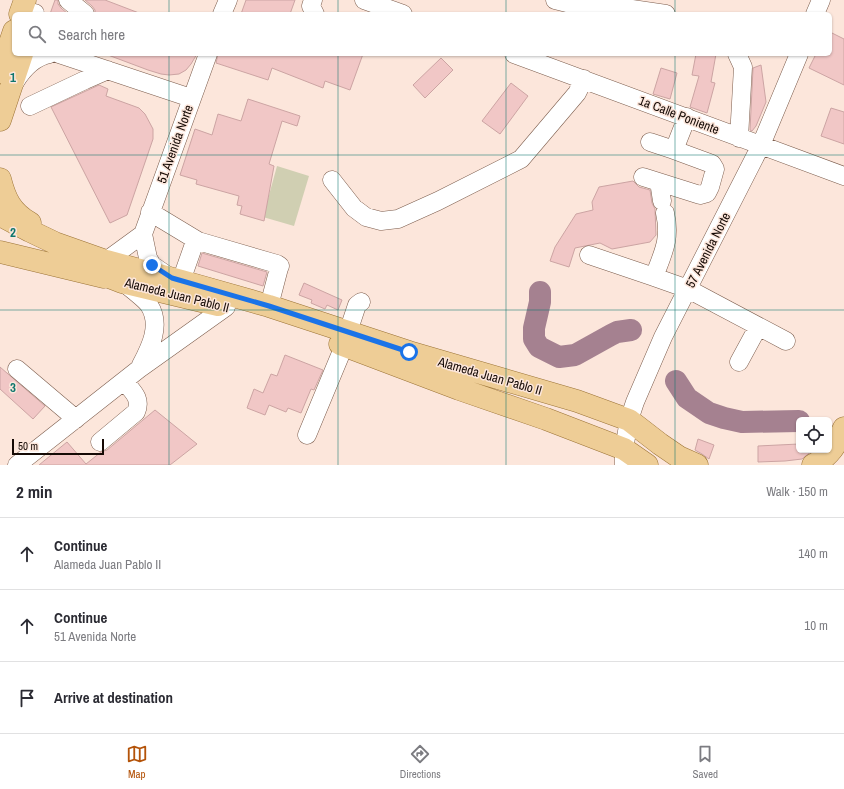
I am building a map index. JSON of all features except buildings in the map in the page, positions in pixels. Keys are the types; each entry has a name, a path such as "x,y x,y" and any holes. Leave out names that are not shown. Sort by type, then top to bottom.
{"main road":[{"path":"21,12 25,0"},
{"path":"36,12 40,0"},
{"path":"0,72 12,37"},
{"path":"1,121 21,56"},
{"path":"0,179 4,195 12,208 21,218 106,261"},
{"name":"Alameda Juan Pablo II","path":"0,215 55,243 106,261 177,279 269,306 459,389 546,419 624,457 647,465"},
{"name":"Alameda Juan Pablo II","path":"0,231 40,251 122,282 226,307 280,324 346,339 577,401 629,420 679,457 697,465"},
{"path":"0,252 122,282"},
{"path":"813,465 826,457 836,446 844,428"}],"street":[{"path":"68,0 83,12"},
{"path":"223,12 228,0"},
{"path":"313,0 311,6 314,12"},
{"path":"364,0 397,12"},
{"path":"555,0 568,3 599,4 653,12"},
{"path":"816,12 821,0"},
{"path":"9,94 20,74 33,60 41,56"},
{"path":"64,56 191,98"},
{"name":"51 Avenida Norte","path":"142,234 207,56"},
{"name":"1a Calle Poniente","path":"520,56 844,176"},
{"path":"738,56 743,67 739,138"},
{"name":"57 Avenida Norte","path":"624,457 629,420 635,402 663,337 761,145 798,56"},
{"path":"30,106 89,65"},
{"path":"332,180 354,208 366,217 381,221 398,219 438,201 521,159 577,93 584,79"},
{"path":"674,150 687,117"},
{"path":"643,177 700,195 707,193 715,169 712,164 650,142"},
{"path":"654,277 664,253 668,232 668,224 660,188 662,183"},
{"path":"150,212 198,241 280,266 269,306"},
{"path":"106,261 142,234 148,258 152,265 177,279 193,247 198,241"},
{"path":"589,255 688,289 786,341"},
{"path":"122,282 149,306 154,319 152,345 139,369"},
{"path":"307,436 346,339 357,305 361,302"},
{"path":"16,465 139,369 226,307"},
{"path":"739,362 758,327"},
{"path":"17,369 76,418"},
{"path":"100,442 136,412 139,405 138,398 124,381"}],"green space":[{"path":"277,166 309,176 294,226 263,217"}],"waterway":[{"path":"540,292 540,302 534,328 534,339 539,347 559,357 575,355 617,332 631,330"},
{"path":"676,381 687,398 709,413 742,422 796,421"}],"route":[{"path":"152,265 172,278 269,306 409,352"}]}
